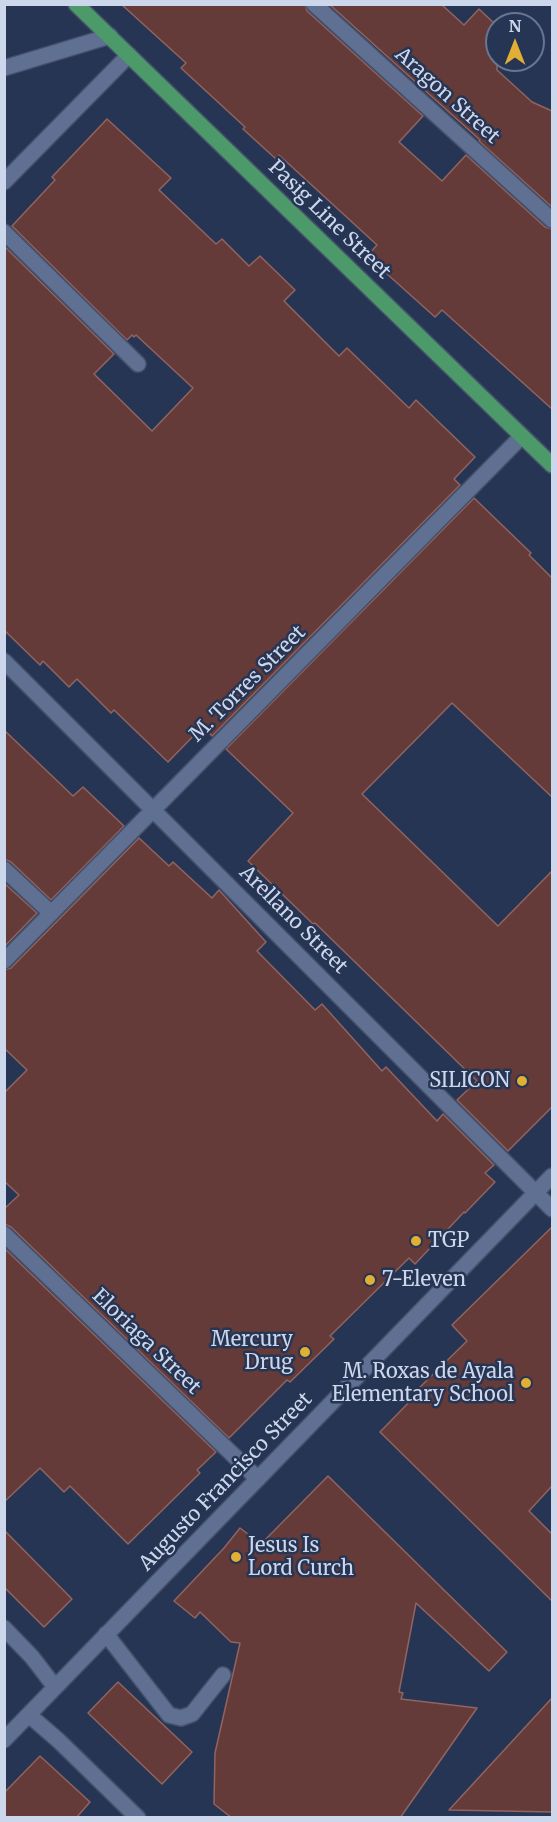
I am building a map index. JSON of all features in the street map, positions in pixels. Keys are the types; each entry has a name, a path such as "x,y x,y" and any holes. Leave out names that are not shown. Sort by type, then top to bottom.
{"main road":[{"name":"Pasig Line Street","path":"76,4 552,465"}],"street":[{"name":"Aragon Street","path":"314,4 552,219"},
{"path":"4,68 110,36"},
{"path":"4,182 129,55"},
{"path":"4,232 138,364"},
{"name":"M. Torres Street","path":"4,961 522,436"},
{"name":"Arellano Street","path":"4,660 552,1209"},
{"path":"4,869 51,913"},
{"name":"Augusto Francisco Street","path":"4,1740 552,1176"},
{"name":"Eloriaga Street","path":"4,1234 258,1479"},
{"path":"4,1628 32,1657 55,1687"},
{"path":"106,1634 170,1715 181,1718 192,1714 223,1675"},
{"path":"29,1715 138,1818"}],"building":[{"path":"121,4 305,4 307,11 423,116 399,142 442,181 466,155 545,227 552,229 552,409 442,310 435,317 367,256 377,245 279,155 276,159 243,129 245,127 181,68 186,63"},
{"path":"329,4 441,4 464,25 479,9 485,15 485,72 499,72 532,102 552,111 552,207"},
{"path":"107,119 171,178 159,190 216,244 222,239 249,266 260,256 295,290 284,301 339,356 347,348 409,408 416,400 475,457 454,479 460,485 212,736 203,726 168,762 114,710 111,713 77,679 69,687 43,661 40,665 4,630 4,246 114,354 94,374 152,431 193,388 136,335 134,337 132,335 127,340 12,226 55,180 52,177"},
{"path":"474,498 531,553 529,555 552,578 552,797 452,703 362,794 498,926 552,871 552,1107 508,1151 457,1100 477,1081 248,861 293,813 226,749"},
{"path":"4,730 73,796 83,787 124,826 51,900 11,862 4,859"},
{"path":"139,838 169,866 173,862 212,898 219,890 266,942 257,951 315,1010 322,1004 382,1071 386,1067 437,1121 443,1114 494,1165 485,1173 495,1182 465,1213 415,1264 409,1258 330,1336 334,1339 290,1382 287,1380 229,1438 11,1227 4,1224 4,1209 19,1195 4,1181 4,1093 27,1070 4,1048 4,970 11,968"},
{"path":"4,883 37,913 4,947"},
{"path":"552,1227 552,1486 529,1511 552,1534 552,1601 380,1432 418,1393 416,1391 467,1341 452,1325"},
{"path":"4,1248 216,1452 197,1470 200,1473 128,1544 70,1486 64,1492 40,1468 4,1502"},
{"path":"328,1476 507,1652 489,1671 416,1603 399,1692 403,1693 401,1699 477,1708 400,1818 232,1818 214,1804 215,1753 240,1643 231,1642 200,1612 195,1618 174,1601 240,1528 261,1544"},
{"path":"4,1530 72,1599 44,1627 4,1587"},
{"path":"118,1682 192,1752 162,1784 88,1713"},
{"path":"552,1698 552,1812 449,1810"},
{"path":"40,1756 90,1802 76,1818 4,1818 4,1793"}],"place":[{"name":"SILICON","path":"522,1081"},
{"name":"TGP","path":"416,1241"},
{"name":"7-Eleven","path":"370,1280"},
{"name":"Mercury Drug","path":"305,1352"},
{"name":"M. Roxas de Ayala Elementary School","path":"526,1383"},
{"name":"Jesus Is Lord Curch","path":"236,1557"}]}
